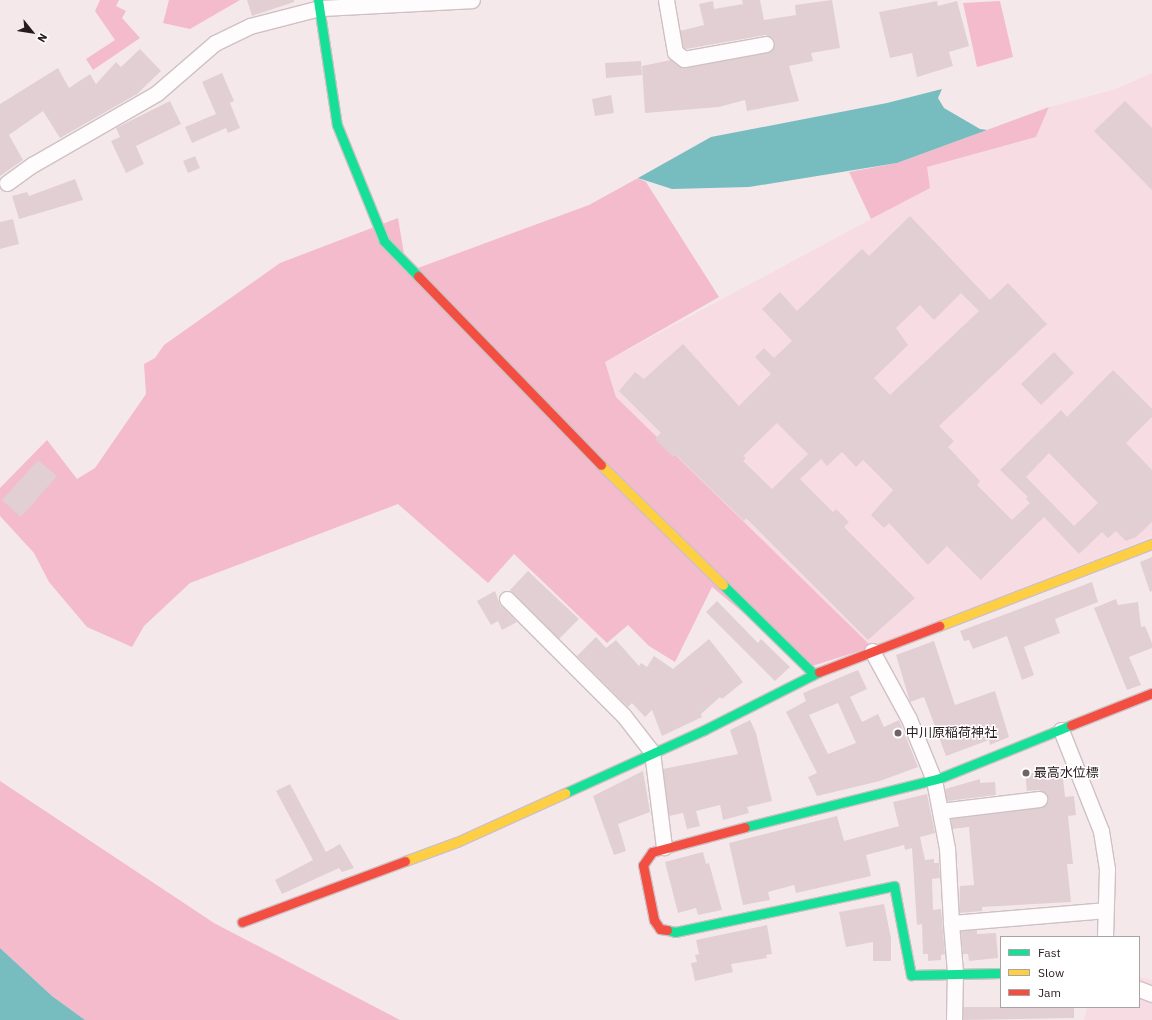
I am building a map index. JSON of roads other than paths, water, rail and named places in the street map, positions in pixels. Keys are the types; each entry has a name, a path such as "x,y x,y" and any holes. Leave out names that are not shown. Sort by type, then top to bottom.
{"street":[{"path":"7,183 32,165 157,93 215,43 250,26 319,4 472,0"},
{"path":"666,0 675,52 684,59 766,44"},
{"path":"319,4 337,125 384,241 558,422 814,674"},
{"path":"242,922 457,842 652,752 704,730 814,674 1152,544"},
{"path":"507,599 624,716 652,752 664,847"},
{"path":"872,651 909,719 934,780 947,848 955,972 954,1020"},
{"path":"1000,973 955,972 911,975 894,886 675,932 660,929 654,920 643,865 652,852 664,847 934,780 1152,693"},
{"path":"1061,730 1101,831 1107,869 1104,936"},
{"path":"940,811 1039,799"},
{"path":"951,923 1105,910"},
{"path":"1140,989 1152,994"}],"water":[{"path":"942,89 938,98 944,108 980,129 987,130 897,163 749,187 672,189 638,178 711,137 887,103"},
{"path":"0,948 52,996 85,1020 0,1020"}],"place":[{"name":"中川原稲荷神社","path":"898,733"},
{"name":"最高水位標","path":"1026,773"}]}
